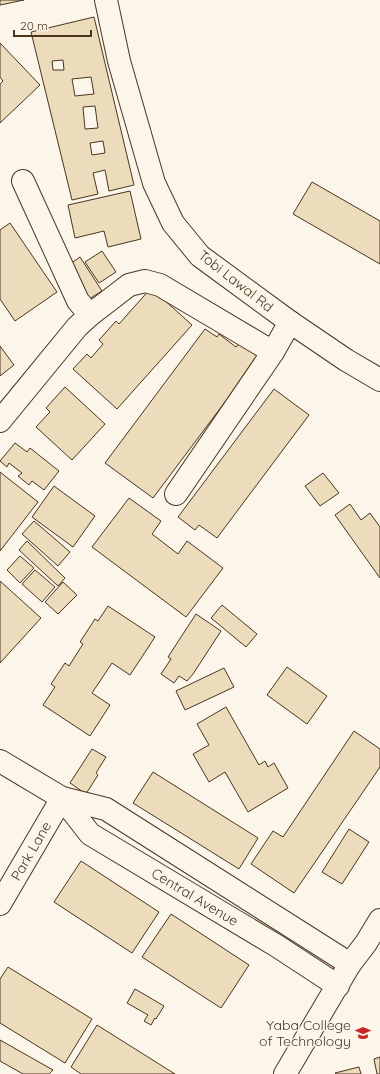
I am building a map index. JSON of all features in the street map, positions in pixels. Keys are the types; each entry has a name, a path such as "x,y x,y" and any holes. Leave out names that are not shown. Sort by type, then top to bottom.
{"street":[{"name":"Tobi Lawal Rd","path":"106,0 119,61 154,183 173,223 200,256 290,322 346,360 380,380"},
{"path":"23,181 78,301 90,315"},
{"path":"0,421 77,327 129,284 145,281 160,285 273,352"},
{"path":"176,494 273,352 290,322"},
{"name":"Central Avenue","path":"0,760 62,798 106,809 350,964"},
{"name":"Central Avenue","path":"62,798 90,834 277,946 338,986"},
{"name":"Park Lane","path":"0,904 62,798"},
{"path":"257,935 271,914"},
{"path":"285,1074 350,964 366,943 380,920"}],"building":[{"path":"0,0 24,0 0,5"},
{"path":"94,17 134,185 109,191 105,170 93,173 98,194 72,200 31,32","holes":["63,60 64,70 53,70 52,61","91,77 94,94 75,96 72,79","95,106 98,128 85,129 83,107","103,141 105,153 92,155 90,143"]},
{"path":"0,43 40,85 0,123 0,84 3,81 0,77"},
{"path":"312,182 380,221 380,264 293,214"},
{"path":"130,191 141,239 108,247 104,231 75,238 68,205"},
{"path":"10,223 57,292 15,321 0,299 0,230"},
{"path":"102,251 116,272 99,283 85,262"},
{"path":"80,257 102,291 89,299 67,266"},
{"path":"151,288 192,325 117,409 73,369 87,354 91,358 103,344 99,340 116,321 119,324"},
{"path":"205,329 217,337 219,334 236,347 242,340 261,354 153,498 105,463"},
{"path":"0,346 14,365 0,376"},
{"path":"65,387 105,424 72,460 36,427 50,412 46,408"},
{"path":"274,389 309,415 217,538 199,525 195,530 178,517"},
{"path":"15,443 27,452 30,448 59,471 44,490 32,481 29,485 18,476 22,473 9,463 7,467 0,461"},
{"path":"0,472 38,502 0,551"},
{"path":"323,473 339,493 320,506 305,486"},
{"path":"54,486 95,516 73,547 32,517"},
{"path":"129,498 161,521 152,534 178,554 187,541 223,568 186,617 92,547"},
{"path":"350,504 361,520 370,513 380,527 380,578 335,515"},
{"path":"34,521 70,552 58,566 22,534"},
{"path":"27,541 65,578 58,586 19,550"},
{"path":"20,556 34,568 20,583 7,570"},
{"path":"35,570 55,587 42,602 22,584"},
{"path":"0,581 41,618 0,663"},
{"path":"63,582 77,595 58,614 45,602"},
{"path":"222,605 257,634 246,647 211,618"},
{"path":"108,606 155,637 130,675 112,663 92,693 110,705 90,736 43,705 55,687 51,684 65,663 69,666 83,644 80,642 95,619 98,621"},
{"path":"196,614 221,631 187,681 179,676 174,683 161,674 171,659 168,657"},
{"path":"287,667 327,696 307,724 267,695"},
{"path":"224,668 234,687 185,710 176,691"},
{"path":"226,707 259,765 265,761 268,767 274,763 288,788 248,812 225,772 209,782 193,754 209,745 197,724"},
{"path":"354,731 380,749 380,767 294,893 251,864 273,831 283,837"},
{"path":"92,749 106,757 96,773 98,775 86,794 70,783"},
{"path":"153,772 258,838 239,869 133,803"},
{"path":"349,829 369,842 342,884 322,872"},
{"path":"81,861 159,912 132,953 54,902"},
{"path":"171,914 249,965 221,1008 142,957"},
{"path":"8,967 92,1019 65,1063 0,1023 0,979"},
{"path":"135,989 164,1006 151,1025 144,1021 148,1015 127,1003"},
{"path":"97,1025 175,1074 81,1074 71,1067"},
{"path":"0,1040 53,1070 49,1074 23,1074 0,1061"},
{"path":"380,1057 380,1074 377,1074 374,1059"},
{"path":"359,1067 361,1074 335,1073"}],"place":[{"name":"Yaba College of Technology","path":"363,1033"}]}
